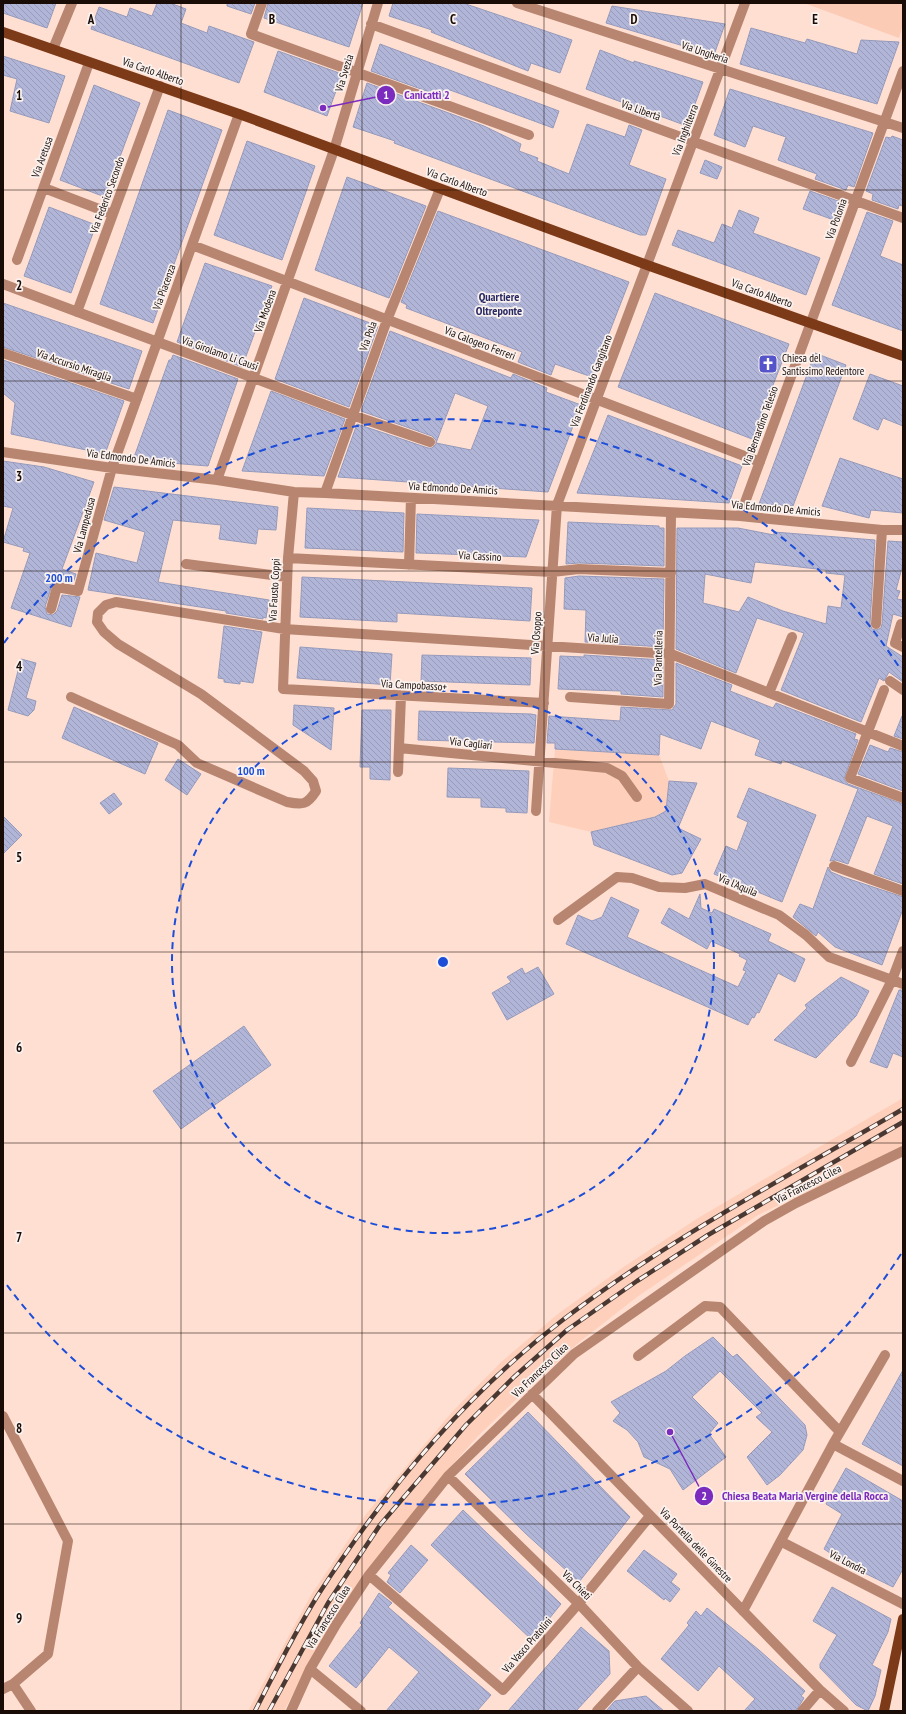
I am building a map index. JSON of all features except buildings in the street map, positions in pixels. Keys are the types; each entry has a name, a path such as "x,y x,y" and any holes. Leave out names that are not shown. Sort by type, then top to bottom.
{"main road":[{"name":"Via Carlo Alberto","path":"3,32 239,114 648,265 903,356"},
{"path":"884,1711 903,1619"}],"street":[{"path":"53,49 72,3"},
{"path":"262,3 251,34 357,74 529,135"},
{"name":"Via Svezia","path":"334,150 378,3"},
{"name":"Via Ungheria","path":"517,3 720,70 903,128"},
{"name":"Via Inghilterra","path":"648,265 745,3"},
{"name":"Via Libertà","path":"371,24 903,218"},
{"name":"Via Aretusa","path":"17,260 89,63"},
{"name":"Via Polonia","path":"811,323 903,71"},
{"name":"Via Federico Secondo","path":"77,312 160,86"},
{"name":"Via Piacenza","path":"112,468 239,114"},
{"name":"Via Modena","path":"217,480 334,150"},
{"path":"44,188 112,214"},
{"name":"Via Pola","path":"325,492 387,320 440,189"},
{"name":"Via Calogero Ferreri","path":"192,245 760,462"},
{"name":"Via Ferdinando Gangitano","path":"557,505 648,265"},
{"name":"Via Girolamo Li Causi","path":"3,284 352,415 430,442"},
{"name":"Via Bernardino Telesio","path":"740,516 811,323"},
{"name":"Via Accursio Miraglia","path":"3,353 137,399"},
{"name":"Via Edmondo De Amicis","path":"3,452 112,468 217,480 294,492 325,492 740,516 882,530 903,530"},
{"name":"Via Lampedusa","path":"51,609 58,587 78,591 112,468"},
{"name":"Via Fausto Coppi","path":"283,689 284,629 294,492"},
{"path":"409,565 411,498"},
{"name":"Via Osoppo","path":"536,811 541,762 547,646 557,505"},
{"name":"Via Pantelleria","path":"570,697 669,704 671,513"},
{"path":"876,624 882,530"},
{"name":"Via Cassino","path":"288,558 552,572 579,569 671,573"},
{"path":"186,564 287,577"},
{"name":"Via Julia","path":"71,697 178,745 197,763 287,802 301,805 311,800 316,791 313,781 304,771 201,694 118,644 104,632 97,622 98,613 106,605 116,602 284,629 670,654 903,746"},
{"path":"901,624 895,643 903,647"},
{"path":"769,693 792,637"},
{"path":"903,690 887,685 850,778 903,798"},
{"name":"Via Campobasso+","path":"283,689 544,703"},
{"path":"398,772 402,696"},
{"name":"Via Cagliari","path":"399,748 607,768 622,776 637,797"},
{"path":"834,866 903,891"},
{"name":"Via l'Aquila","path":"558,920 617,877 632,878 659,887 685,888 705,884 779,916 806,935 828,957 903,984"},
{"path":"851,1062 892,980 903,951"},
{"name":"Via Francesco Cilea","path":"291,1711 310,1669 336,1623 369,1575 448,1476 574,1354 701,1263 764,1221 796,1203 903,1151"},
{"path":"638,1356 705,1306 720,1307 840,1432"},
{"path":"743,1611 782,1542 833,1444 885,1355"},
{"name":"Via Portella delle Ginestre","path":"532,1394 820,1690 844,1711"},
{"path":"3,1416 68,1541 48,1654 13,1684 3,1689"},
{"path":"833,1444 903,1481"},
{"name":"Via Chieti","path":"448,1476 579,1603 638,1667 688,1711"},
{"name":"Via Vasco Pratolini","path":"369,1575 504,1690 579,1603 650,1516"},
{"name":"Via Londra","path":"782,1542 903,1604"},
{"path":"597,1711 638,1667"},
{"path":"310,1669 361,1711"},
{"path":"13,1684 31,1711"},
{"path":"802,1711 820,1690"}],"shaded area":[{"path":"804,3 903,3 903,25 899,38"},
{"path":"555,749 659,755 669,781 666,811 655,817 591,832 549,822"},
{"path":"903,1098 903,1146 758,1215 637,1297 577,1344 526,1390 478,1436 435,1484 397,1533 308,1666 284,1711 248,1711 311,1595 366,1514 452,1412 501,1362 559,1313 625,1266 698,1218"}],"railway":[{"path":"255,1711 285,1652 318,1595 370,1519 429,1446 460,1412 494,1379 528,1348 564,1319 604,1289 646,1261 730,1209 903,1109"},
{"path":"269,1711 328,1603 380,1525 466,1425 514,1377 567,1330 637,1281 708,1235 903,1122"}],"place":[{"name":"Canicattì 2","path":"323,108"},
{"name":"Chiesa del Santissimo Redentore","path":"768,364"},
{"name":"Chiesa Beata Maria Vergine della Rocca","path":"670,1432"}],"district":[{"name":"Quartiere Oltreponte","path":"499,304"}]}
